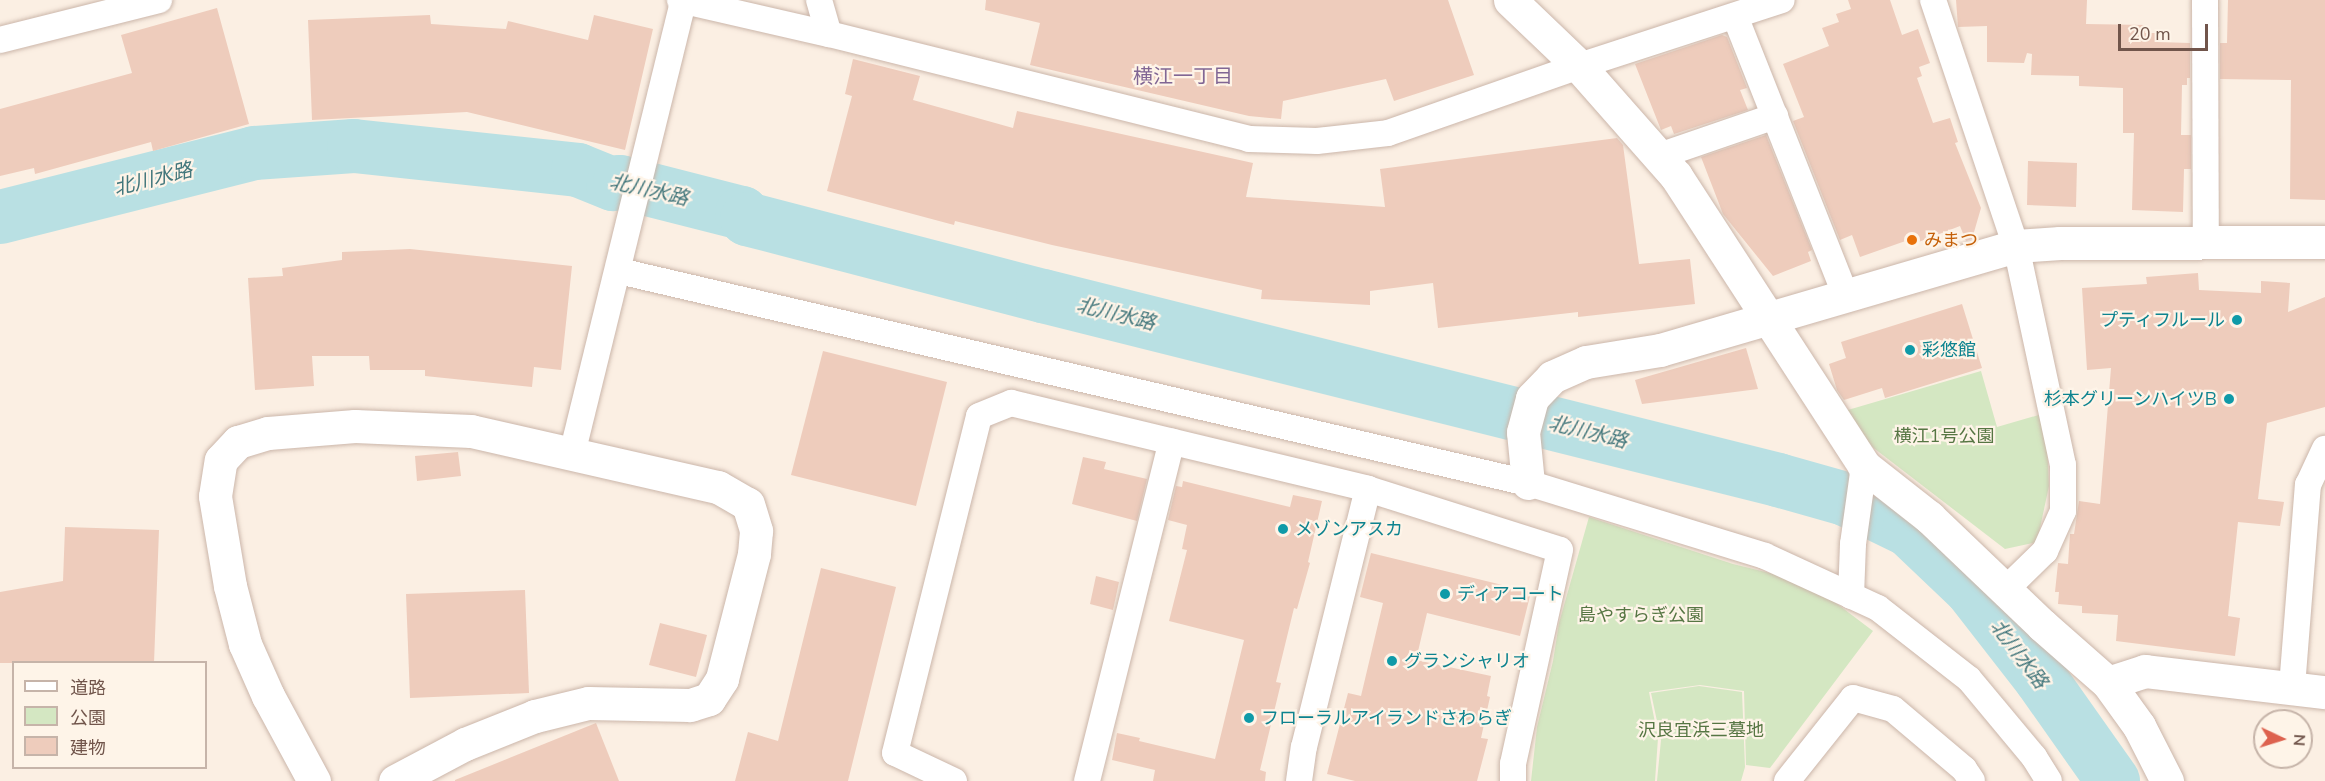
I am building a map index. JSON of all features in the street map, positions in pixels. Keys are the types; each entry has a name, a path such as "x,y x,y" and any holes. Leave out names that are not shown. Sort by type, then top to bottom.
{"street":[{"path":"0,40 159,0"},
{"path":"572,454 619,271 682,0 829,34 1249,139 1317,141 1388,133 1579,66 1782,0"},
{"path":"819,0 829,34"},
{"path":"1510,0 1579,66 1676,176 1864,466 1929,517 2005,590 2108,683 2139,726 2167,781"},
{"path":"1933,0 2016,246 2063,465 2063,511 2045,551 2005,590"},
{"path":"2205,0 2206,242"},
{"path":"1735,15 1846,296"},
{"path":"1659,156 1775,116"},
{"path":"1528,483 1523,432 1532,398 1552,377 1586,362 1660,350 2016,246 2060,243 2325,242"},
{"path":"619,271 1528,483 1765,556 1878,608 1969,679 2034,757 2049,781"},
{"path":"954,781 895,753 979,416 1011,403 1368,489 1560,550 1513,764 1514,781"},
{"path":"314,781 268,696 245,644 230,586 215,496 220,460 238,442 268,433 355,426 471,431 718,487 748,504 756,531 754,554 722,678 709,699 690,705 588,704 535,716 465,744 396,781"},
{"path":"1087,781 1172,441"},
{"path":"2292,687 2308,485 2325,449"},
{"path":"1851,596 1853,544 1864,466"},
{"path":"1299,781 1304,747 1368,489"},
{"path":"2108,683 2145,671 2325,692"},
{"path":"1787,781 1853,698 1893,709 1964,769 1972,781"}],"green space":[{"name":"横江1号公園","path":"1981,371 1997,427 2042,414 2047,442 2049,486 2037,542 2005,549 1862,439 1841,412"},
{"name":"島やすらぎ公園","path":"1589,517 1733,564 1786,577 1832,600 1873,631 1770,768 1746,765 1744,691 1700,685 1649,692 1658,738 1655,781 1531,781 1537,727 1553,661 1559,623"},
{"name":"沢良宜浜三墓地","path":"1699,686 1742,692 1745,767 1741,781 1657,781 1661,740 1651,693"}],"building":[{"path":"986,0 1448,0 1474,75 1394,101 1386,79 1283,101 1281,119 1249,116 1030,65 1040,23 985,10"},
{"path":"1848,0 1890,0 1902,35 1918,29 1930,63 1919,67 1922,76 1917,78 1933,123 1950,118 1958,142 1955,143 1981,208 1972,239 1966,241 1960,226 1916,243 1914,238 1860,257 1852,235 1840,240 1793,121 1804,117 1783,64 1829,46 1822,28 1839,22 1836,14 1851,9"},
{"path":"1956,0 2087,0 2086,24 2145,25 2145,33 2158,33 2157,42 2190,43 2190,78 2187,78 2187,85 2182,85 2181,135 2191,135 2191,169 2184,169 2183,212 2132,210 2134,133 2123,133 2123,88 2079,86 2079,76 2031,75 2032,54 2027,53 2024,63 1987,62 1987,26 1958,27"},
{"path":"2228,0 2325,0 2325,200 2290,199 2291,80 2220,79 2220,43 2227,43"},
{"path":"217,8 249,124 153,151 151,142 35,174 34,168 0,176 0,109 132,73 121,35"},
{"path":"430,15 431,24 506,29 508,21 588,40 594,15 653,29 625,150 467,112 312,120 308,20"},
{"path":"1722,35 1727,37 1747,88 1740,90 1748,110 1674,134 1671,126 1661,130 1635,64"},
{"path":"853,59 920,76 913,100 1013,128 1017,111 1253,163 1246,197 1385,207 1380,169 1617,138 1623,145 1639,264 1690,259 1695,304 1578,317 1578,312 1438,328 1433,283 1370,291 1370,305 1261,299 1262,290 1052,245 955,221 954,225 827,191 852,96 845,94"},
{"path":"1766,135 1812,250 1808,252 1811,261 1773,276 1723,214 1701,157"},
{"path":"2028,161 2077,163 2076,207 2027,205"},
{"path":"410,249 572,266 561,370 534,367 532,387 425,376 425,370 370,370 369,356 312,356 314,386 255,390 248,278 283,276 282,268 342,260 342,252"},
{"path":"2198,273 2199,290 2261,293 2261,281 2290,283 2288,312 2325,297 2325,407 2267,423 2258,499 2284,502 2280,526 2238,522 2228,616 2240,618 2235,656 2116,641 2118,615 2082,613 2082,606 2058,604 2059,592 2055,592 2058,563 2068,564 2070,534 2074,534 2079,501 2100,504 2111,368 2087,370 2082,288 2147,284 2146,277"},
{"name":"彩悠館","path":"1962,304 1982,368 1885,398 1882,388 1844,400 1837,390 1829,364 1846,358 1841,342"},
{"path":"1746,348 1758,389 1642,404 1635,380"},
{"path":"823,351 947,382 916,506 791,475"},
{"path":"458,452 461,476 417,481 415,456"},
{"path":"1083,457 1106,462 1104,469 1147,479 1137,521 1072,504"},
{"path":"1183,481 1290,507 1293,495 1322,501 1308,562 1310,563 1297,609 1294,608 1276,682 1281,683 1260,770 1266,772 1265,781 1153,781 1155,770 1112,760 1117,733 1140,738 1139,741 1215,759 1244,640 1169,621 1187,550 1182,549 1187,525 1168,520 1176,486 1182,487"},
{"path":"65,527 159,530 154,661 12,661 12,663 0,663 0,592 63,581"},
{"path":"1371,553 1531,592 1520,636 1427,613 1416,660 1491,676 1487,696 1490,697 1481,738 1488,739 1477,781 1355,781 1327,774 1348,693 1361,696 1383,603 1360,597"},
{"path":"821,568 896,587 848,781 735,781 748,732 778,741"},
{"path":"1096,576 1119,582 1113,610 1090,604"},
{"path":"525,590 529,693 410,698 406,594"},
{"path":"660,623 707,635 696,677 649,665"},
{"path":"596,723 619,781 455,781 455,780"}],"waterway":[{"name":"北川水路","path":"0,217 254,153 354,146 578,170 613,184 620,182 742,213 747,219 1043,296 1778,480 1845,499 1909,530 1971,589 2041,679 2113,781"}],"place":[{"name":"みまつ","path":"1912,240"},
{"name":"プティフルール","path":"2237,320"},
{"name":"彩悠館","path":"1910,350"},
{"name":"杉本グリーンハイツB","path":"2229,399"},
{"name":"メゾンアスカ","path":"1283,529"},
{"name":"ディアコート","path":"1445,594"},
{"name":"グランシャリオ","path":"1392,661"},
{"name":"フローラルアイランドさわらぎ","path":"1249,718"}],"district":[{"name":"横江一丁目","path":"1183,76"}]}
